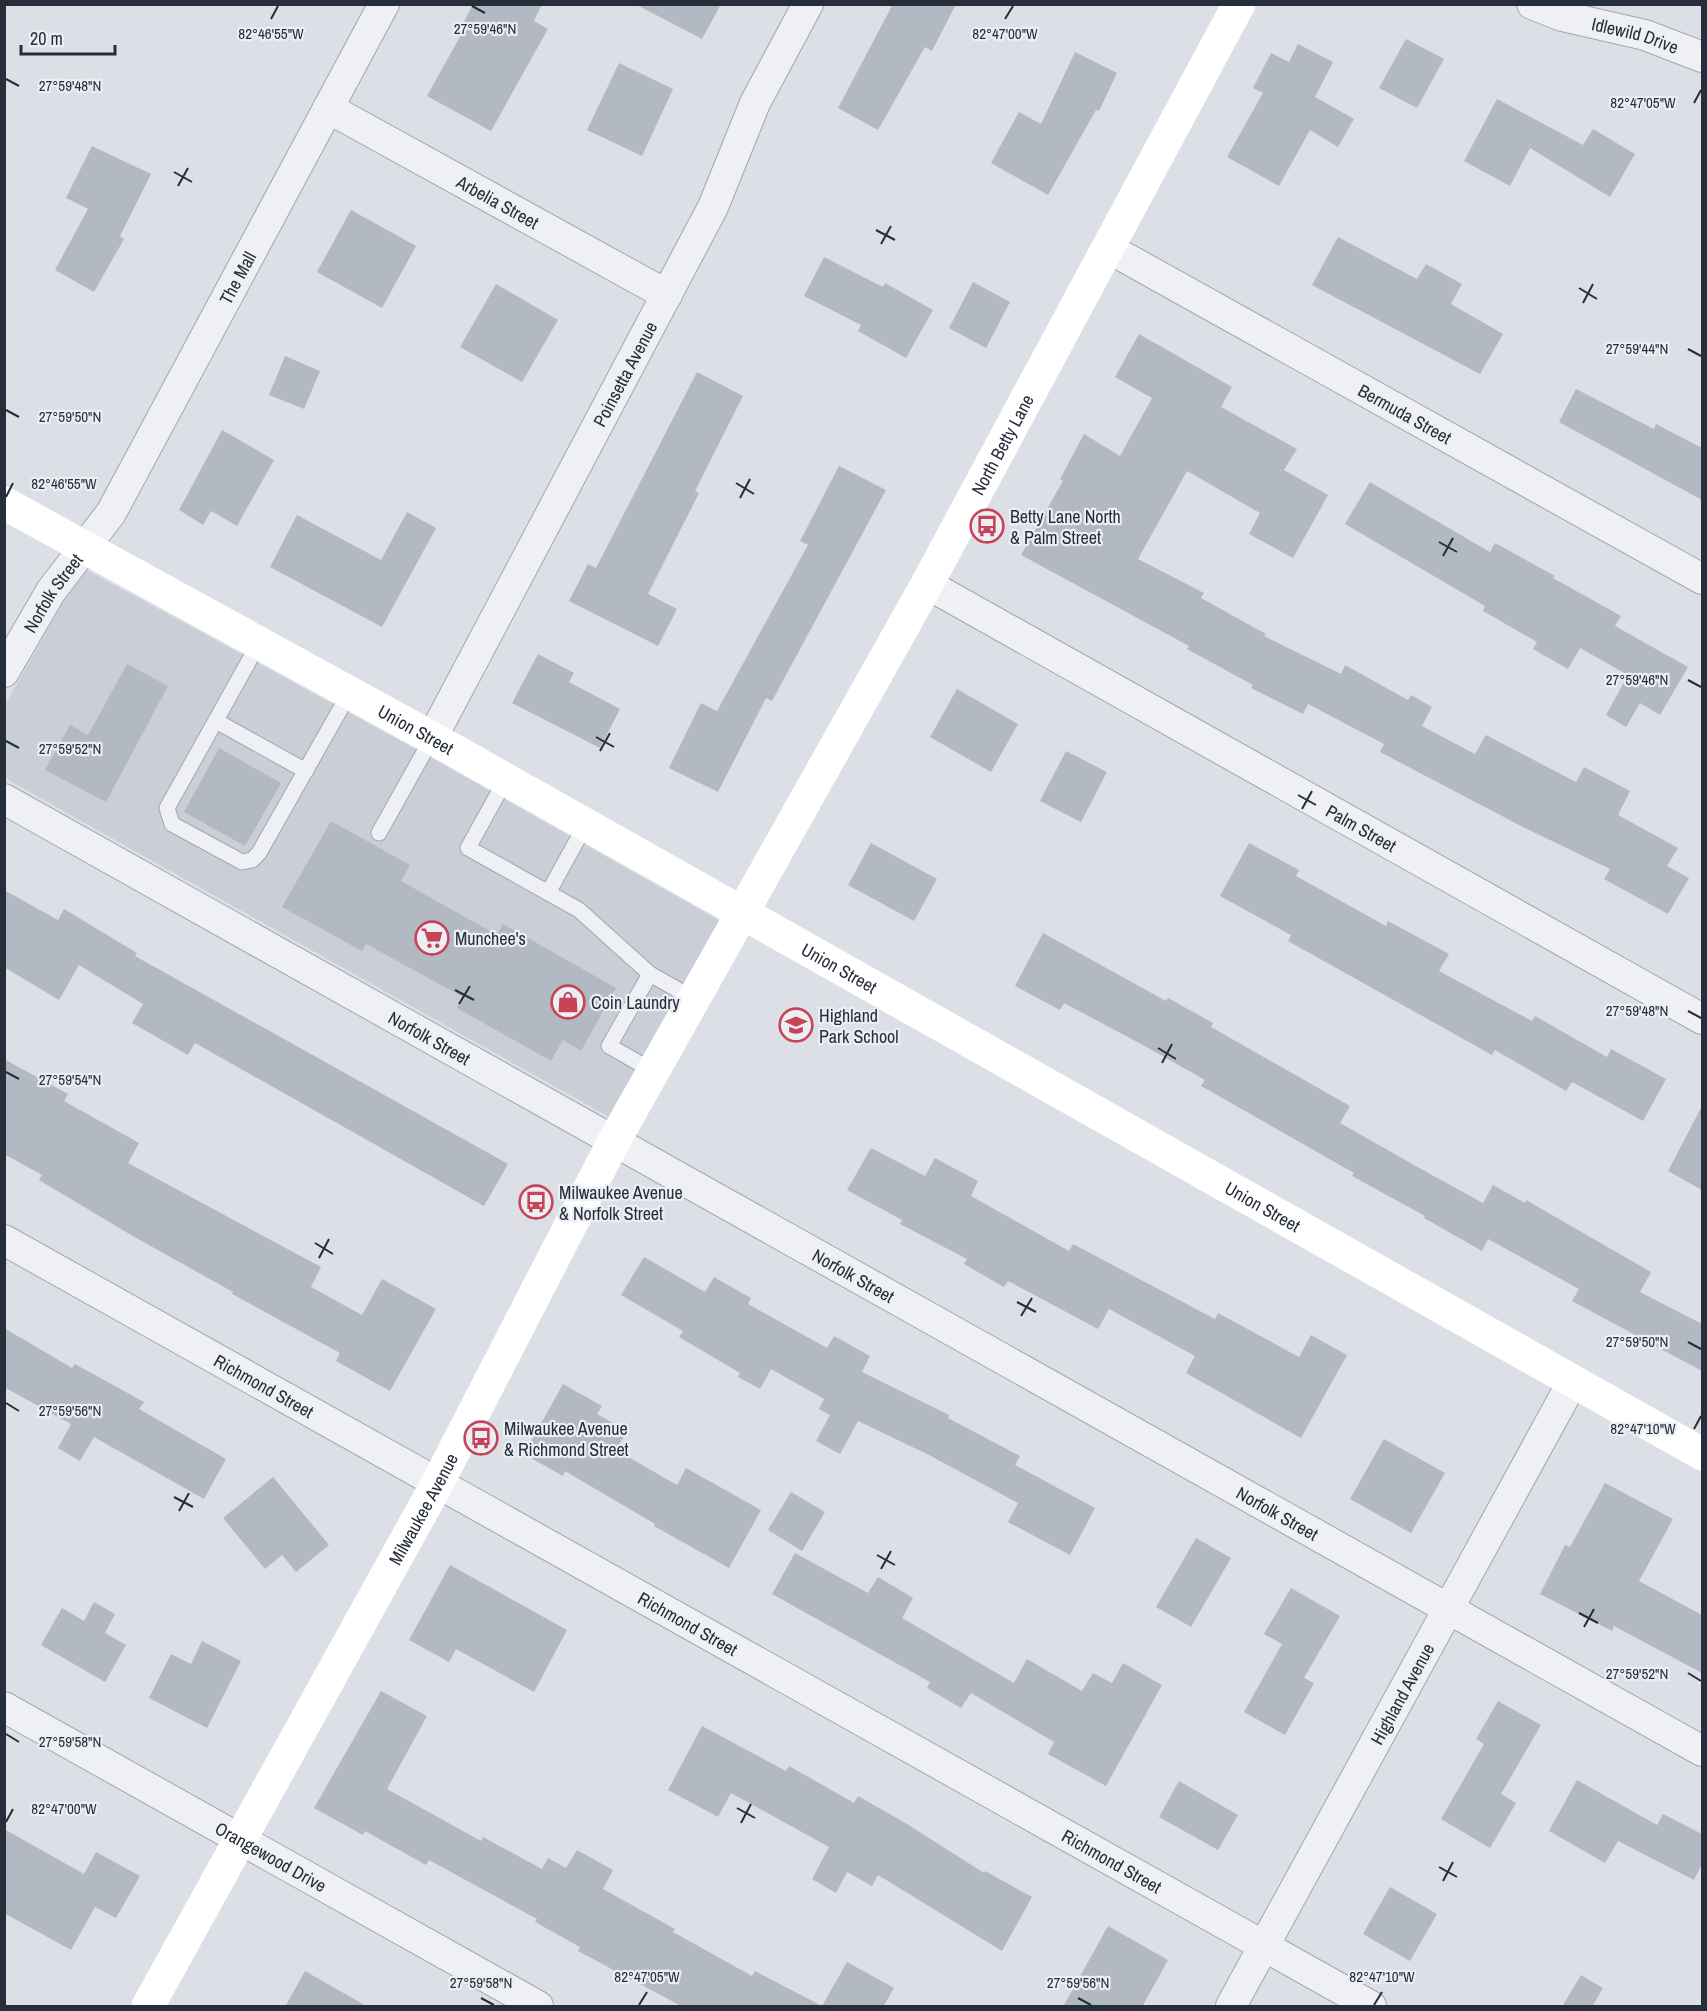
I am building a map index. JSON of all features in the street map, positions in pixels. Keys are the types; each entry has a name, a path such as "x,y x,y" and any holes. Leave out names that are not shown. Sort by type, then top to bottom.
{"street":[{"name":"The Mall","path":"84,547 111,513 384,4"},
{"name":"Poinsetta Avenue","path":"432,738 713,207 755,103 808,4"},
{"name":"North Betty Lane","path":"743,913 927,584 1239,4"},
{"name":"Idlewild Drive","path":"1532,4 1562,16 1646,35 1702,57"},
{"name":"Arbelia Street","path":"328,108 667,295"},
{"name":"Bermuda Street","path":"1108,248 1702,579"},
{"name":"Union Street","path":"4,503 506,779 1702,1454"},
{"name":"Norfolk Street","path":"4,672 51,591 84,547"},
{"name":"Palm Street","path":"927,584 1702,1019"},
{"name":"Norfolk Street","path":"4,799 1449,1607 1702,1751"},
{"name":"Milwaukee Avenue","path":"148,2007 437,1484 614,1141 743,913"},
{"name":"Richmond Street","path":"4,1240 1371,2007"},
{"name":"Highland Avenue","path":"1231,2007 1574,1381"},
{"name":"Orangewood Drive","path":"4,1707 538,2007"}],"lane":[{"path":"259,643 167,808 172,824 242,862 252,860 259,853 350,692"},
{"path":"216,721 306,771"},
{"path":"379,833 432,738"},
{"path":"506,779 468,848 579,910 650,974 694,999"},
{"path":"548,893 586,824"},
{"path":"650,974 609,1046 653,1071"}],"shaded area":[{"path":"87,570 421,752 720,921 609,1117 10,781 5,775 5,705 64,601"}],"building":[{"path":"473,4 542,4 534,21 548,29 491,131 427,96 462,33 459,31"},
{"path":"635,4 721,4 702,39"},
{"path":"893,4 956,4 932,51 925,47 878,130 838,108"},
{"path":"1406,39 1444,59 1417,108 1379,88"},
{"path":"1298,44 1333,62 1315,97 1354,119 1338,147 1310,130 1279,186 1227,157 1263,93 1253,88 1271,53 1289,62"},
{"path":"1075,52 1117,73 1099,111 1096,110 1048,195 991,163 1019,112 1041,124"},
{"path":"619,63 673,89 642,156 587,130"},
{"path":"1497,99 1583,145 1593,129 1635,154 1610,197 1530,148 1510,186 1464,161"},
{"path":"92,146 151,174 120,236 124,239 94,292 55,270 88,209 66,198"},
{"path":"351,210 416,246 382,308 317,272"},
{"path":"1338,237 1417,279 1426,264 1462,284 1451,304 1503,334 1480,374 1312,285"},
{"path":"824,257 883,287 885,283 933,310 906,358 858,331 861,325 804,296"},
{"path":"973,282 1010,302 986,348 949,328"},
{"path":"496,284 558,320 522,382 460,347"},
{"path":"1139,334 1232,387 1221,407 1297,449 1284,470 1328,495 1293,558 1249,534 1260,513 1187,471 1138,559 1204,593 1201,598 1266,634 1264,636 1341,674 1345,665 1408,700 1411,695 1432,707 1422,726 1475,754 1486,735 1576,782 1584,767 1630,791 1618,815 1678,848 1667,866 1689,878 1668,914 1604,879 1610,869 1521,826 1380,752 1384,744 1308,704 1303,714 1251,688 1253,685 1187,649 1189,646 1021,555 1063,481 1060,479 1084,434 1120,456 1152,398 1115,377"},
{"path":"285,356 320,371 304,409 269,395"},
{"path":"697,372 743,396 695,491 699,493 648,594 677,609 658,646 569,601 588,564 596,568"},
{"path":"1576,389 1654,429 1656,424 1702,448 1702,500 1559,422"},
{"path":"222,430 274,460 237,526 211,511 203,525 179,510"},
{"path":"839,466 886,490 772,701 766,698 718,792 669,768 701,703 717,711 808,545 800,541"},
{"path":"1370,482 1490,552 1495,543 1555,576 1553,578 1621,616 1615,626 1688,667 1660,715 1640,703 1626,727 1606,715 1628,675 1580,648 1568,669 1533,649 1537,642 1483,611 1485,606 1345,524"},
{"path":"407,512 436,528 382,627 270,567 297,515 381,560"},
{"path":"538,654 574,673 569,682 620,709 600,748 512,703"},
{"path":"127,664 168,686 106,802 45,770 70,725 88,735"},
{"path":"957,689 1018,724 991,772 930,737"},
{"path":"219,748 281,783 245,846 184,812"},
{"path":"1066,751 1107,772 1081,822 1040,801"},
{"path":"331,821 410,865 401,881 497,935 503,924 616,988 581,1051 563,1040 551,1061 457,1008 463,997 366,944 362,951 282,907"},
{"path":"871,843 937,879 914,921 848,885"},
{"path":"1249,843 1299,870 1296,876 1386,926 1388,921 1449,954 1439,971 1532,1021 1535,1016 1607,1057 1611,1049 1666,1079 1643,1121 1572,1082 1566,1091 1495,1050 1492,1055 1288,941 1291,935 1220,896"},
{"path":"4,890 58,920 64,909 137,953 135,956 508,1164 484,1206 195,1043 188,1055 132,1023 143,1004 79,965 59,1000 4,967"},
{"path":"1043,933 1166,1001 1168,998 1213,1023 1211,1027 1350,1106 1340,1123 1430,1174 1483,1203 1493,1185 1525,1203 1526,1200 1651,1272 1640,1292 1702,1324 1702,1371 1572,1301 1579,1289 1488,1239 1482,1251 1424,1218 1425,1216 1352,1176 1354,1173 1201,1086 1205,1080 1064,1003 1060,1010 1015,986"},
{"path":"4,1059 68,1094 64,1101 139,1143 128,1163 321,1267 311,1287 362,1315 382,1279 436,1309 390,1391 336,1361 340,1353 131,1235 39,1180 42,1175 4,1154"},
{"path":"1702,1106 1702,1190 1668,1171"},
{"path":"871,1148 925,1176 935,1158 978,1181 971,1196 1069,1251 1073,1244 1215,1319 1218,1313 1299,1357 1311,1335 1347,1355 1301,1438 1186,1373 1195,1356 1109,1309 1098,1329 1008,1281 1004,1287 964,1264 967,1259 900,1224 902,1220 847,1190"},
{"path":"644,1257 705,1292 714,1277 751,1298 748,1304 827,1348 834,1336 870,1356 862,1372 949,1415 948,1418 1020,1456 1015,1465 1095,1508 1070,1555 1008,1522 1018,1503 929,1455 858,1421 840,1454 816,1441 830,1415 819,1409 824,1399 771,1369 760,1389 738,1377 740,1373 679,1337 683,1331 621,1295"},
{"path":"4,1328 72,1368 75,1364 144,1402 139,1409 226,1459 204,1499 94,1437 80,1461 58,1448 71,1424 4,1387"},
{"path":"563,1384 602,1406 597,1414 627,1431 616,1450 677,1485 686,1468 761,1510 729,1568 654,1526 655,1524 565,1471 563,1476 524,1454"},
{"path":"1384,1439 1445,1473 1411,1533 1350,1499"},
{"path":"273,1477 329,1545 296,1572 282,1555 265,1569 223,1518"},
{"path":"1605,1483 1673,1519 1639,1581 1702,1615 1702,1673 1614,1626 1612,1631 1540,1594 1565,1545 1570,1547"},
{"path":"791,1492 825,1512 802,1551 768,1530"},
{"path":"1196,1538 1231,1558 1191,1627 1156,1607"},
{"path":"795,1553 868,1593 878,1577 913,1598 902,1618 1014,1683 1027,1659 1082,1691 1093,1673 1112,1683 1123,1663 1162,1685 1106,1786 1048,1754 1054,1742 971,1693 961,1708 927,1688 930,1682 772,1594"},
{"path":"450,1565 567,1630 534,1692 456,1649 449,1662 409,1640"},
{"path":"1291,1588 1340,1616 1304,1678 1314,1683 1285,1735 1244,1712 1282,1644 1264,1634"},
{"path":"94,1602 115,1614 105,1633 126,1645 105,1682 41,1645 62,1608 84,1621"},
{"path":"202,1641 241,1661 207,1728 149,1698 171,1654 191,1664"},
{"path":"381,1691 427,1716 387,1789 481,1841 483,1837 542,1869 548,1858 566,1868 577,1850 613,1870 603,1889 675,1929 673,1932 752,1976 755,1971 822,2006 847,1962 894,1988 883,2007 683,2007 578,1951 580,1947 535,1922 537,1919 429,1860 426,1865 365,1831 363,1835 314,1808"},
{"path":"1498,1701 1541,1725 1501,1794 1516,1803 1490,1848 1441,1819 1484,1744 1476,1739"},
{"path":"702,1726 786,1771 789,1766 854,1803 858,1796 984,1873 985,1871 1032,1897 1002,1951 878,1875 872,1886 847,1872 836,1893 812,1879 829,1847 731,1793 718,1817 668,1790"},
{"path":"1577,1780 1657,1825 1663,1814 1702,1834 1702,1864 1694,1880 1618,1841 1605,1863 1549,1831"},
{"path":"1179,1781 1238,1815 1218,1850 1159,1817"},
{"path":"4,1829 84,1874 96,1852 140,1876 116,1918 95,1907 71,1950 4,1913"},
{"path":"1390,1887 1437,1914 1410,1961 1363,1934"},
{"path":"1108,1926 1168,1960 1142,2007 1063,2007"},
{"path":"305,1971 368,2007 285,2007"},
{"path":"1581,1975 1603,1988 1592,2007 1562,2007"}],"place":[{"name":"Betty Lane North & Palm Street","path":"987,526"},
{"name":"Munchee's","path":"432,938"},
{"name":"Coin Laundry","path":"568,1002"},
{"name":"Highland Park School","path":"796,1025"},
{"name":"Milwaukee Avenue & Norfolk Street","path":"536,1202"},
{"name":"Milwaukee Avenue & Richmond Street","path":"481,1438"}]}
